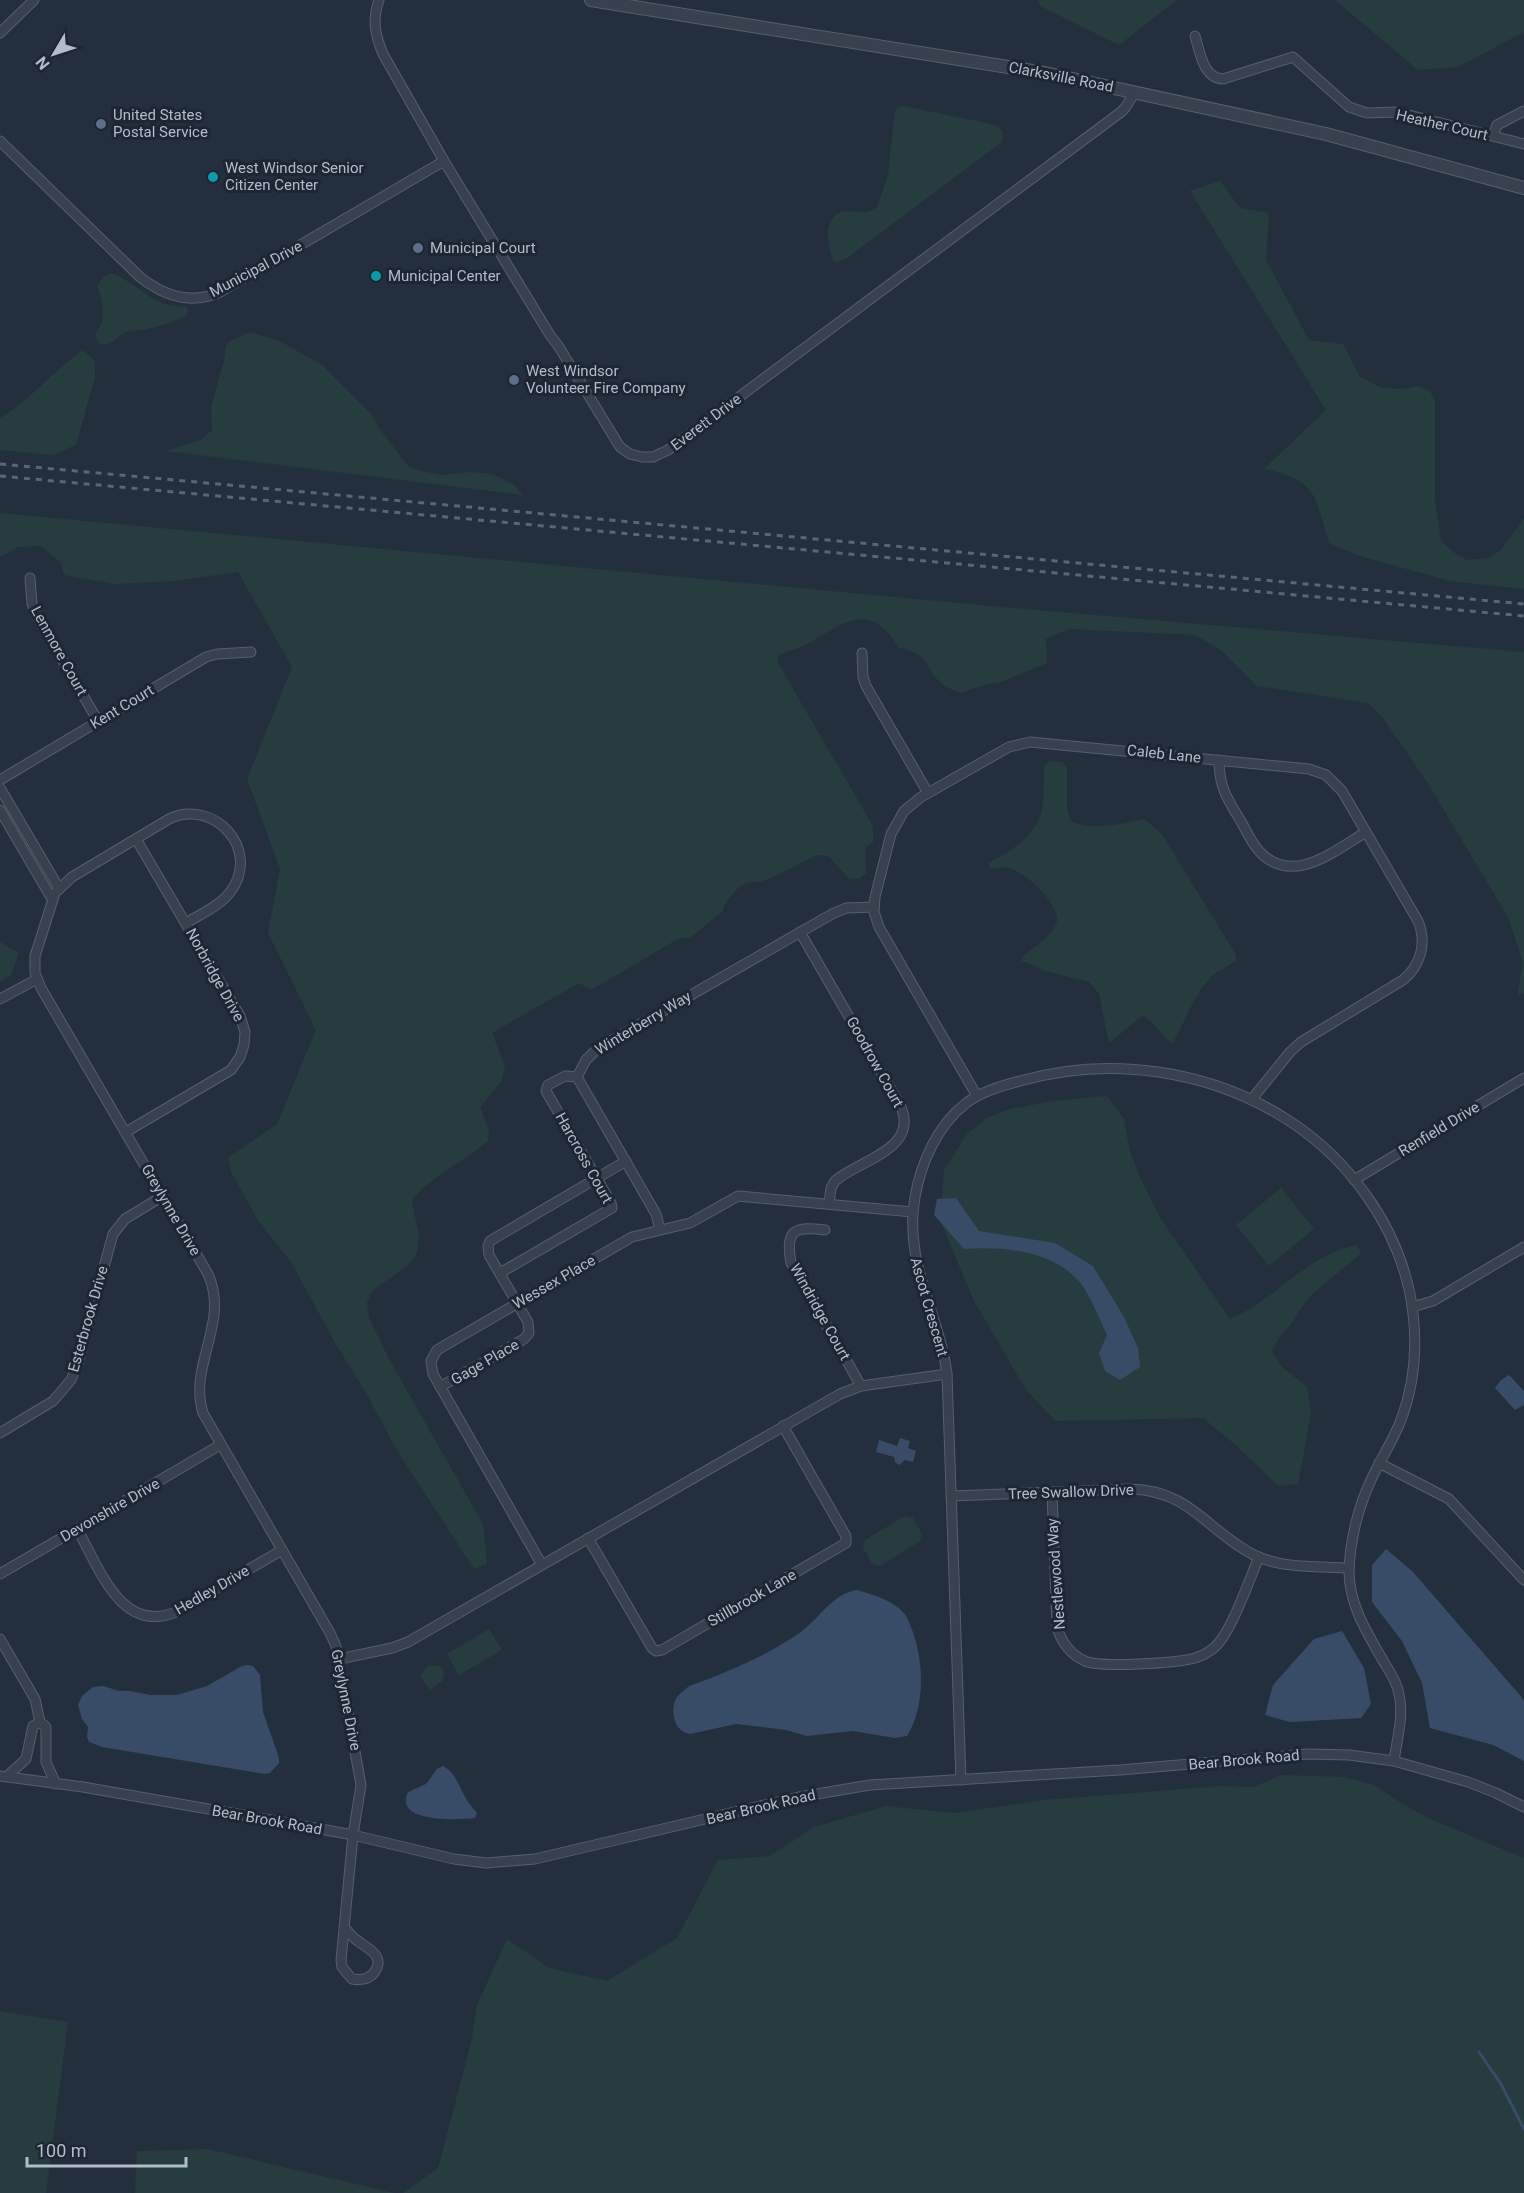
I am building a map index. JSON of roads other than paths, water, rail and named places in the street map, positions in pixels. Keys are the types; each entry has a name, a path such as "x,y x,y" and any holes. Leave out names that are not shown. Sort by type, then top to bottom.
{"street":[{"path":"0,33 34,0"},
{"name":"Everett Drive","path":"379,0 374,18 376,38 444,162 614,440 630,454 653,457 668,450 1066,154 1125,108 1134,92"},
{"name":"Clarksville Road","path":"591,0 1001,66 1134,92 1326,134 1524,188"},
{"name":"Heather Court","path":"1195,36 1207,71 1217,78 1223,79 1293,57 1357,111 1397,112 1524,144"},
{"path":"1493,136 1497,125 1524,111"},
{"name":"Municipal Drive","path":"0,141 140,277 157,290 182,298 200,298 220,292 444,162"},
{"name":"Lenmore Court","path":"30,578 32,605 35,613 98,721"},
{"name":"Kent Court","path":"0,780 206,657 251,652"},
{"path":"862,653 863,677 866,686 928,793"},
{"name":"Caleb Lane","path":"874,907 894,826 907,808 928,793 1009,747 1028,742 1305,768 1323,773 1340,788 1419,924 1422,941 1418,961 1403,980 1296,1045 1252,1099"},
{"path":"1219,760 1220,780 1224,794 1256,847 1271,861 1291,867 1312,864 1366,832"},
{"path":"0,788 59,888"},
{"path":"0,810 52,899"},
{"path":"0,999 37,979 35,956 52,899 59,888 72,877 173,817 203,815 217,821 228,831 234,839 240,864 233,888 220,902 186,923"},
{"name":"Norbridge Drive","path":"126,1132 224,1076 234,1067 243,1049 245,1032 240,1016 136,839"},
{"path":"874,907 879,927 976,1096"},
{"name":"Winterberry Way","path":"577,1077 586,1060 597,1049 800,932 839,910 874,907"},
{"name":"Goodrow Court","path":"800,932 902,1108 905,1121 902,1135 893,1146 836,1180 831,1188 829,1203"},
{"name":"Greylynne Drive","path":"37,979 208,1274 214,1292 215,1319 200,1377 199,1390 205,1418 330,1633 339,1659 360,1778 353,1835 345,1928 342,1967 352,1979 366,1979 377,1968 378,1960 370,1947 357,1940 345,1928"},
{"name":"Ascot Crescent","path":"961,1780 947,1374 942,1346 916,1266 913,1212 919,1181 939,1133 950,1118 976,1096 1042,1075 1083,1069 1149,1071 1184,1077 1252,1099 1308,1134 1335,1158 1373,1205 1391,1238 1405,1274 1412,1307 1415,1342 1409,1393 1400,1422 1369,1482 1359,1513 1349,1568 1352,1594 1358,1616 1394,1679 1399,1693 1401,1711 1394,1761"},
{"name":"Harcross Court","path":"500,1273 610,1209 611,1203 546,1090 548,1086 563,1077 577,1077"},
{"path":"577,1077 656,1214 660,1229"},
{"name":"Renfield Drive","path":"1354,1180 1524,1078"},
{"name":"Gage Place","path":"440,1387 526,1337 530,1331 529,1325 488,1252 491,1239 626,1161"},
{"name":"Esterbrook Drive","path":"0,1433 49,1404 69,1384 78,1363 113,1234 125,1219 163,1196"},
{"name":"Wessex Place","path":"542,1565 440,1387 431,1367 432,1358 437,1350 628,1239 690,1223 739,1196 913,1212"},
{"name":"Windridge Court","path":"825,1230 804,1228 795,1232 791,1239 791,1260 795,1272 861,1386"},
{"path":"1412,1307 1434,1301 1524,1247"},
{"path":"339,1659 392,1648 408,1642 840,1394 861,1386 947,1374"},
{"name":"Stillbrook Lane","path":"588,1538 652,1649 659,1652 672,1645 846,1544 846,1536 783,1426"},
{"name":"Devonshire Drive","path":"0,1574 220,1445"},
{"path":"1379,1463 1446,1497 1524,1580"},
{"name":"Tree Swallow Drive","path":"951,1496 1136,1489 1163,1494 1188,1506 1243,1548 1259,1557 1287,1564 1349,1568"},
{"name":"Nestlewood Way","path":"1052,1492 1057,1627 1061,1639 1069,1650 1090,1663 1107,1665 1186,1659 1207,1653 1225,1635 1259,1557"},
{"name":"Hedley Drive","path":"77,1529 118,1600 131,1611 151,1617 176,1612 282,1550"},
{"path":"0,1639 35,1699 40,1722 46,1727 46,1762 56,1784"},
{"path":"3,1777 26,1759 33,1726 40,1722"},
{"name":"Bear Brook Road","path":"3,1777 353,1835 463,1860 509,1862 535,1859 799,1797 870,1785 1120,1770 1308,1754 1349,1755 1394,1761 1468,1782 1496,1792 1524,1807"}],"water":[{"path":"956,1198 979,1231 1055,1243 1093,1266 1124,1317 1138,1348 1140,1367 1120,1380 1105,1371 1099,1353 1107,1335 1084,1288 1061,1266 1014,1250 964,1249 934,1215 937,1199"},
{"path":"1509,1375 1524,1391 1524,1405 1515,1410 1495,1388"},
{"path":"900,1438 910,1441 908,1448 916,1451 913,1462 905,1460 899,1465 895,1462 894,1457 876,1452 879,1440 897,1446"},
{"path":"1386,1549 1413,1572 1524,1700 1524,1761 1493,1745 1430,1728 1422,1683 1402,1641 1372,1602 1372,1565"},
{"path":"857,1590 893,1604 906,1616 913,1632 917,1644 921,1685 917,1712 907,1736 895,1738 853,1731 807,1736 786,1730 736,1724 690,1734 680,1729 674,1720 673,1708 678,1696 689,1686 731,1670 773,1650 798,1634 832,1602 848,1592"},
{"path":"1342,1631 1364,1668 1371,1704 1361,1718 1290,1722 1265,1715 1273,1685 1314,1639"},
{"path":"242,1666 253,1666 260,1675 263,1712 279,1758 279,1763 270,1773 102,1747 89,1742 88,1727 82,1719 78,1705 82,1696 93,1687 103,1686 119,1691 150,1695 177,1695 207,1686"},
{"path":"443,1766 454,1776 466,1799 477,1813 475,1818 442,1819 418,1814 410,1809 406,1802 408,1792 426,1784 437,1769"}],"waterway":[{"path":"1479,2052 1501,2084 1524,2129"}],"railway":[{"path":"0,464 1524,604"},
{"path":"0,476 1524,616"}],"place":[{"name":"United States Postal Service","path":"101,124"},
{"name":"West Windsor Senior Citizen Center","path":"213,177"},
{"name":"Municipal Court","path":"418,248"},
{"name":"Municipal Center","path":"376,276"},
{"name":"West Windsor Volunteer Fire Company","path":"514,380"}]}
